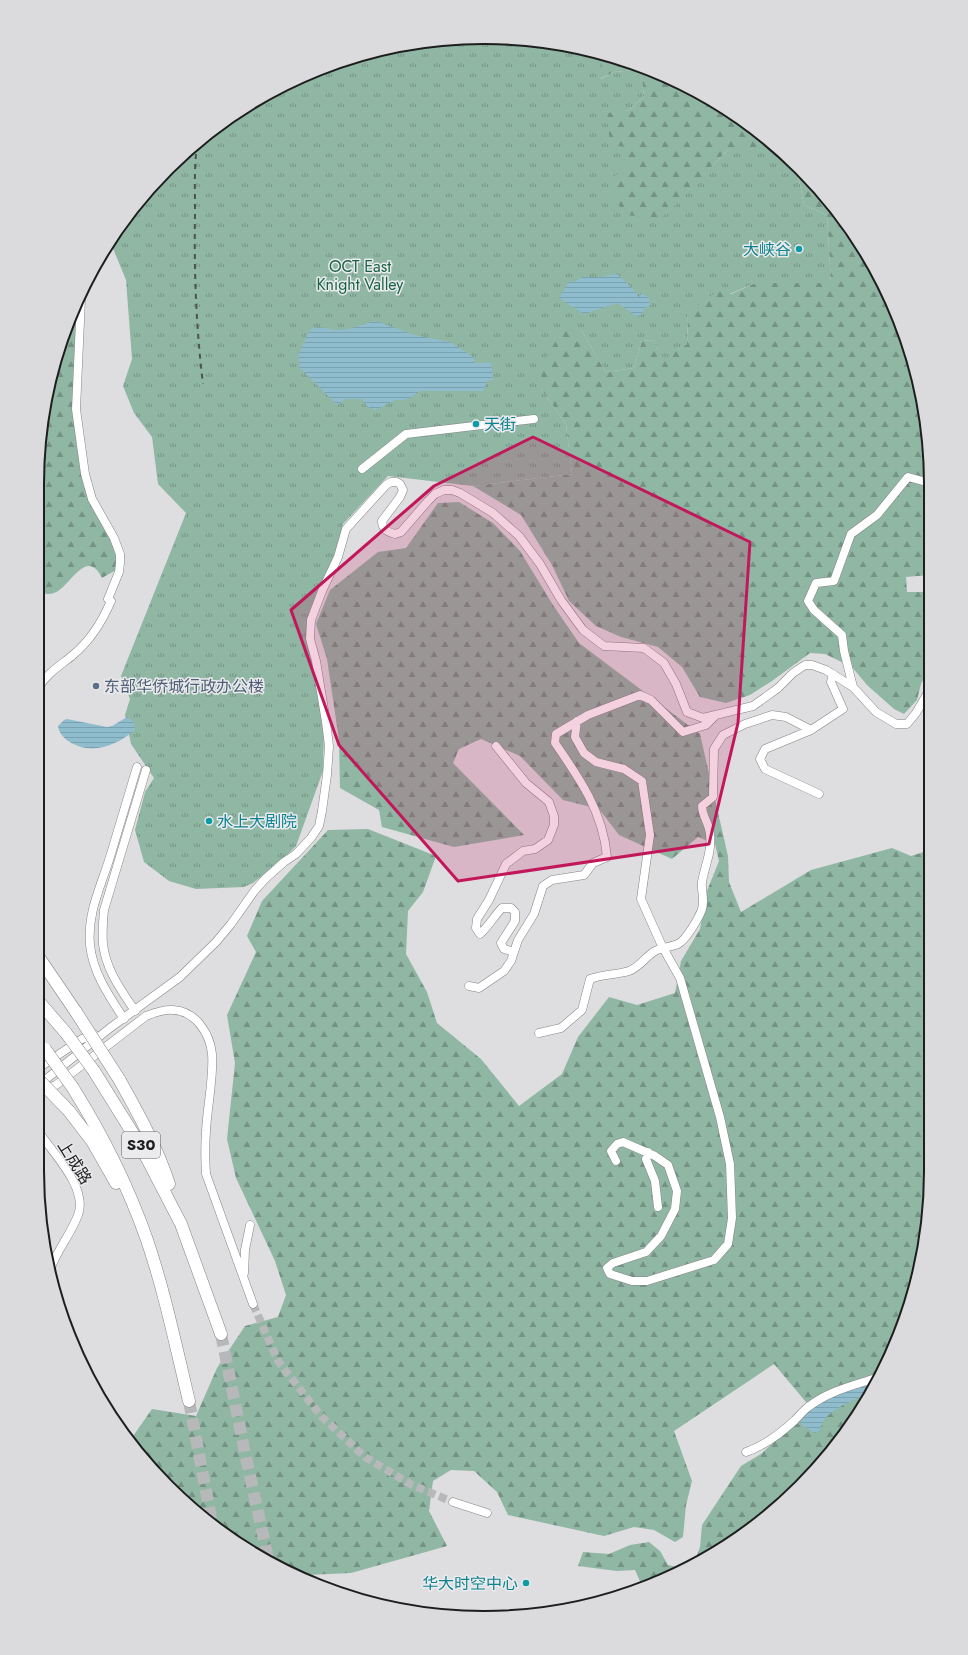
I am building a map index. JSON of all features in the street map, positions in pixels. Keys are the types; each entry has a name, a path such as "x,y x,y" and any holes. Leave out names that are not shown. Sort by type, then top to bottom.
{"highway":[{"path":"44,965 119,1079 139,1115 158,1155 181,1224"},
{"name":"S30","path":"44,1008 66,1033 94,1070 140,1145 181,1224 220,1334"},
{"name":"S30","path":"44,1047 73,1088 100,1133 113,1159 147,1240 162,1290 189,1402"},
{"path":"44,1086 69,1111 100,1153 147,1240"}],"street":[{"path":"44,680 48,675 80,648 98,626 111,602 108,599 119,572 120,563 118,546 94,504 84,474 76,409 81,308"},
{"path":"362,469 406,434 534,419"},
{"path":"853,687 844,651 842,635 814,610 808,601 816,583 834,581 851,534 877,515 908,477 924,481"},
{"path":"44,1079 180,977 206,952 231,924 255,890 273,872 304,847 318,826 327,775 329,746 316,661 310,639 311,620 322,591 338,557 346,529 382,489 391,482 397,482 400,484 403,490 400,497 382,521 383,527 387,531 395,534 401,532 419,509 435,494 444,490 452,490 460,493 493,513 519,536 540,564 561,600 583,630 604,646 644,648 664,663 676,684 687,712 703,718 753,706 778,688 792,673 805,665 812,665 833,674 853,687 876,712 896,724 906,724 916,713 924,699"},
{"path":"818,794 765,769 760,759 765,749 811,730 843,709 831,682 833,674"},
{"path":"469,986 479,988 504,971 511,961 518,940 534,914 543,886 552,880 584,875 593,863 607,857 602,832 590,796 555,743 556,734 588,714 640,695 651,700 683,732 706,725 716,715"},
{"path":"539,1033 561,1028 582,1010 590,979 600,976 616,975 631,970 645,961 654,951 680,943 691,930 702,910 702,883 709,859 710,834 708,823 702,813 702,806 713,797 714,748 723,735 745,724 772,715 786,717 811,730"},
{"path":"577,721 576,737 584,753 596,762 624,769 642,781 650,835 641,899 663,948 680,978 720,1118 730,1164 732,1218 728,1244 714,1260 648,1281 632,1281 610,1274 607,1268 613,1263 646,1252 661,1236 675,1209 678,1191 668,1165 648,1152 623,1142 617,1144 611,1151 616,1161"},
{"path":"496,746 526,784 548,802 554,816 554,825 548,840 535,849 523,851 506,864 489,900 477,919 476,928 480,934 488,926 494,915 502,908 511,908 515,912 515,921 501,943 504,949 514,952"},
{"path":"124,1019 103,987 98,975 90,946 90,932 92,907 137,767"},
{"path":"135,1011 110,970 103,945 104,910 146,770"},
{"path":"44,1090 56,1085 146,1016 156,1012 173,1010 187,1013 200,1024 207,1035 212,1054 206,1132 206,1174 252,1304"},
{"path":"44,1065 82,1039 110,1028"},
{"name":"上成路","path":"44,1140 72,1178 80,1197 78,1215 53,1262"},
{"path":"648,1152 646,1159 654,1181 658,1207"},
{"path":"244,1278 245,1250 250,1225"},
{"path":"746,1452 756,1449 770,1440 794,1421 808,1407 828,1394 871,1380"},
{"path":"453,1502 487,1513"}],"highlighted area":[{"path":"533,437 750,542 738,723 709,844 458,881 339,745 291,610 434,486"}],"green space":[{"name":"OCT East Knight Valley","path":"484,44 541,48 570,52 601,60 601,79 614,72 636,71 642,80 644,96 630,110 607,114 626,147 626,168 707,171 728,150 770,150 798,177 804,205 827,215 831,283 755,283 688,312 687,344 664,360 653,341 642,340 634,368 606,372 581,330 541,389 566,424 572,474 473,486 388,476 343,524 340,541 306,629 324,729 323,771 296,846 253,883 244,887 196,889 169,881 144,862 135,830 145,792 154,778 131,744 125,715 130,699 121,676 186,513 158,484 152,437 134,413 123,386 132,359 126,280 113,248 118,240 153,194 173,173 194,153 240,118 289,89 343,67 398,52 455,45"},
{"path":"601,60 633,70 614,72 600,79"},
{"path":"636,71 679,89 704,103 752,135 770,150 728,150 678,203 660,219 626,215 614,199 613,177 626,168 626,147 610,145 607,113 630,110 644,96 642,80"},
{"path":"798,177 833,216 850,240 879,289 901,343 916,398 923,455 924,576 906,577 907,592 924,592 924,678 917,700 904,714 894,709 867,685 852,667 825,654 810,653 750,695 726,703 700,697 682,667 658,647 621,637 596,626 569,601 552,565 521,515 473,486 572,474 566,424 541,389 542,365 562,330 581,330 606,372 634,368 642,340 653,341 664,359 687,344 688,312 718,291 731,294 755,283 831,283 827,215 804,205"},
{"path":"79,312 74,423 83,483 89,501 112,543 116,557 116,570 102,578 96,569 90,566 84,567 60,590 52,594 44,594 44,484 48,427 52,398 59,370"},
{"path":"459,502 493,523 520,551 553,605 579,643 700,734 728,856 729,882 741,912 811,870 892,848 911,856 924,852 923,1200 916,1257 901,1312 879,1366 865,1391 833,1439 815,1461 774,1502 752,1520 697,1556 700,1547 702,1525 741,1466 761,1454 811,1408 774,1364 674,1431 692,1481 686,1505 683,1537 675,1542 654,1530 634,1527 604,1536 508,1515 497,1492 474,1471 451,1470 433,1481 429,1511 447,1546 351,1573 309,1575 264,1552 216,1520 173,1482 153,1461 133,1436 152,1409 196,1416 217,1368 245,1326 278,1317 286,1295 275,1261 236,1178 227,1139 235,1063 227,1015 256,952 247,936 262,901 328,830 368,829 436,856 423,892 408,911 406,954 427,992 437,1023 481,1059 519,1106 562,1074 578,1037 609,997 637,1005 675,993 681,961 700,929 707,891 719,861 715,844 698,837 672,859 619,835 599,809 563,800 520,756 481,739 459,749 453,763 524,835 454,847 382,827 379,810 340,788 339,740 327,659 316,624 330,590 378,552 406,548 438,503"},
{"path":"649,1542 660,1551 668,1565 677,1567 640,1582 635,1570 617,1571 578,1566 583,1552 609,1554 630,1545"}],"water":[{"path":"617,274 638,294 637,296 639,297 642,293 648,297 651,305 646,307 640,316 636,316 618,303 584,314 559,298 569,282 572,281 573,283 582,277 601,277"},
{"path":"376,321 414,335 450,342 472,356 475,363 491,363 493,380 487,381 483,391 420,391 410,398 396,400 375,410 368,407 362,399 345,399 337,405 300,368 298,356 309,331 316,327 344,330"},
{"path":"127,717 131,719 135,725 135,730 120,741 103,747 86,748 68,741 59,731 58,726 67,719 107,727 112,726"},
{"path":"870,1383 862,1396 833,1411 827,1417 820,1430 815,1433 802,1425 800,1422 810,1410 823,1399"}],"tunnel":[{"path":"253,1304 278,1361 321,1416 365,1457 412,1485 453,1502"},
{"path":"221,1334 267,1554"},
{"path":"189,1401 211,1516"}],"railway":[{"path":"196,151 195,278 203,384"}],"place":[{"name":"大峡谷","path":"799,249"},
{"name":"天街","path":"476,424"},
{"name":"东部华侨城行政办公楼","path":"96,686"},
{"name":"水上大剧院","path":"209,821"},
{"name":"华大时空中心","path":"526,1583"}]}
